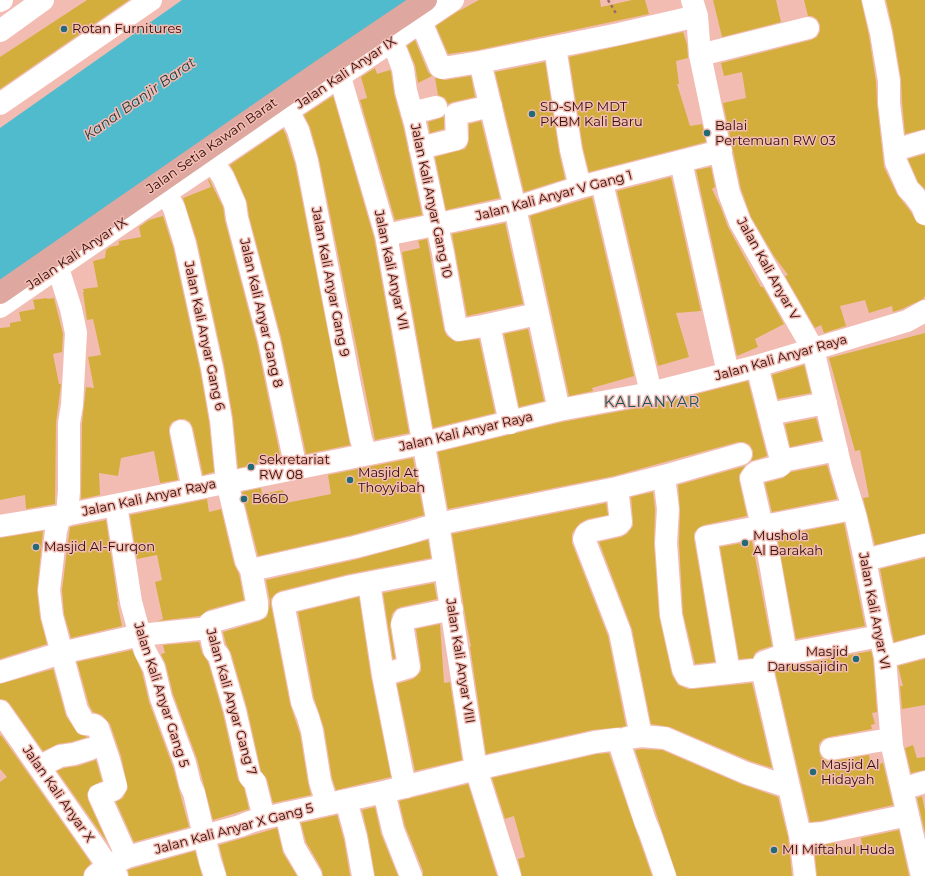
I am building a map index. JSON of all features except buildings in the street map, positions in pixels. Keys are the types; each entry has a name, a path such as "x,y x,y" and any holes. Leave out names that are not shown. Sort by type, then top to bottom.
{"main road":[{"name":"Jalan Setia Kawan Barat","path":"0,292 315,74 426,0"}],"street":[{"path":"0,31 43,0"},
{"path":"0,104 151,0"},
{"name":"Jalan Kali Anyar IX","path":"0,307 166,193 453,0"},
{"path":"873,0 881,33 889,81 889,103 896,162 908,189 922,206 925,214"},
{"path":"420,22 440,67 443,68 619,34 694,8"},
{"name":"Jalan Kali Anyar V","path":"694,8 700,55 729,193 740,222 812,349"},
{"path":"700,55 808,28"},
{"name":"Jalan Kali Anyar Gang 10","path":"391,43 397,53 403,69 406,91 443,253 456,327 459,330 489,325"},
{"path":"555,47 571,150 580,188"},
{"path":"480,62 515,208 559,410"},
{"name":"Jalan Kali Anyar VII","path":"340,77 386,235 424,443"},
{"path":"420,148 457,139 456,114 491,106"},
{"path":"412,113 436,107"},
{"name":"Jalan Kali Anyar Gang 9","path":"288,111 298,130 307,161 350,385 361,439 366,454"},
{"path":"895,150 925,141"},
{"name":"Jalan Kali Anyar V Gang 1","path":"386,235 515,208 580,188 721,152"},
{"name":"Jalan Kali Anyar Gang 8","path":"213,162 223,177 235,204 237,218 269,340 296,469"},
{"path":"681,162 728,373"},
{"path":"602,183 651,393"},
{"name":"Jalan Kali Anyar Gang 6","path":"166,193 174,208 185,244 212,368 221,420 227,482"},
{"path":"58,268 71,309 76,333 72,405 69,423 69,491 63,515 56,531 49,590 52,616 77,710 85,724 94,724 98,728 116,786 113,790 99,795 112,869"},
{"name":"Jalan Kali Anyar Raya","path":"0,526 116,505 424,443 559,410 651,393 757,366 907,321 925,312"},
{"path":"510,423 489,325 537,314"},
{"name":"Jalan Kali Anyar VI","path":"812,349 837,450 854,509 865,560 885,657 896,743 897,772 922,876"},
{"path":"757,366 782,461 780,466 757,472 751,478 769,557 786,654"},
{"path":"769,414 826,403"},
{"path":"181,431 193,489"},
{"name":"Jalan Kali Anyar VIII","path":"424,443 452,609 476,769 510,876"},
{"path":"782,461 837,450"},
{"path":"251,570 355,547 438,524 617,488 741,454"},
{"path":"664,476 668,508 666,543 671,615 683,669 686,675 692,677 762,669"},
{"path":"227,482 246,561 251,570 257,609 369,583 445,568"},
{"path":"617,488 621,522 618,525 591,531 586,534 584,539 620,632 641,736"},
{"name":"Jalan Kali Anyar Gang 5","path":"116,505 131,602 144,651 154,668 161,698 185,763 215,876"},
{"path":"729,672 706,537 854,509"},
{"path":"865,560 925,545"},
{"path":"369,583 383,675 406,787"},
{"path":"283,603 302,702 312,731 320,781 337,802 356,837 363,876"},
{"name":"Jalan Kali Anyar Gang 7","path":"257,609 211,622 209,624 209,628 214,650 219,656 233,704 250,777 255,782 264,818"},
{"path":"383,675 410,667 402,624 404,619 452,609"},
{"path":"0,672 61,653 140,635 209,628"},
{"path":"805,876 800,835 762,669 764,662 786,654 880,636"},
{"path":"885,657 925,646"},
{"name":"Jalan Kali Anyar X","path":"3,721 39,767 112,869"},
{"name":"Jalan Kali Anyar X Gang 5","path":"112,869 204,836 264,818 406,787 476,769 595,742 641,736 665,738 746,773 789,787"},
{"path":"618,739 644,821 650,833 665,876"},
{"path":"831,749 896,743"},
{"path":"39,767 60,756 74,754 90,749"},
{"path":"902,789 925,782"},
{"path":"384,792 393,830 411,876"},
{"path":"286,813 294,846 311,876"},
{"path":"800,835 823,833 908,815"}],"water":[{"name":"Kanal Banjir Barat","path":"182,0 419,0 0,288 0,128"}],"place":[{"name":"Rotan Furnitures","path":"64,29"},
{"name":"SD-SMP MDT PKBM Kali Baru","path":"532,114"},
{"name":"Balai Pertemuan RW 03","path":"707,133"},
{"name":"Sekretariat RW 08","path":"251,467"},
{"name":"Masjid At Thoyyibah","path":"350,480"},
{"name":"B66D","path":"244,499"},
{"name":"Mushola Al Barakah","path":"745,543"},
{"name":"Masjid Al-Furqon","path":"36,547"},
{"name":"Masjid Darussajidin","path":"856,659"},
{"name":"Masjid Al Hidayah","path":"813,772"},
{"name":"MI Miftahul Huda","path":"774,850"}],"district":[{"name":"KALIANYAR","path":"652,403"}]}
